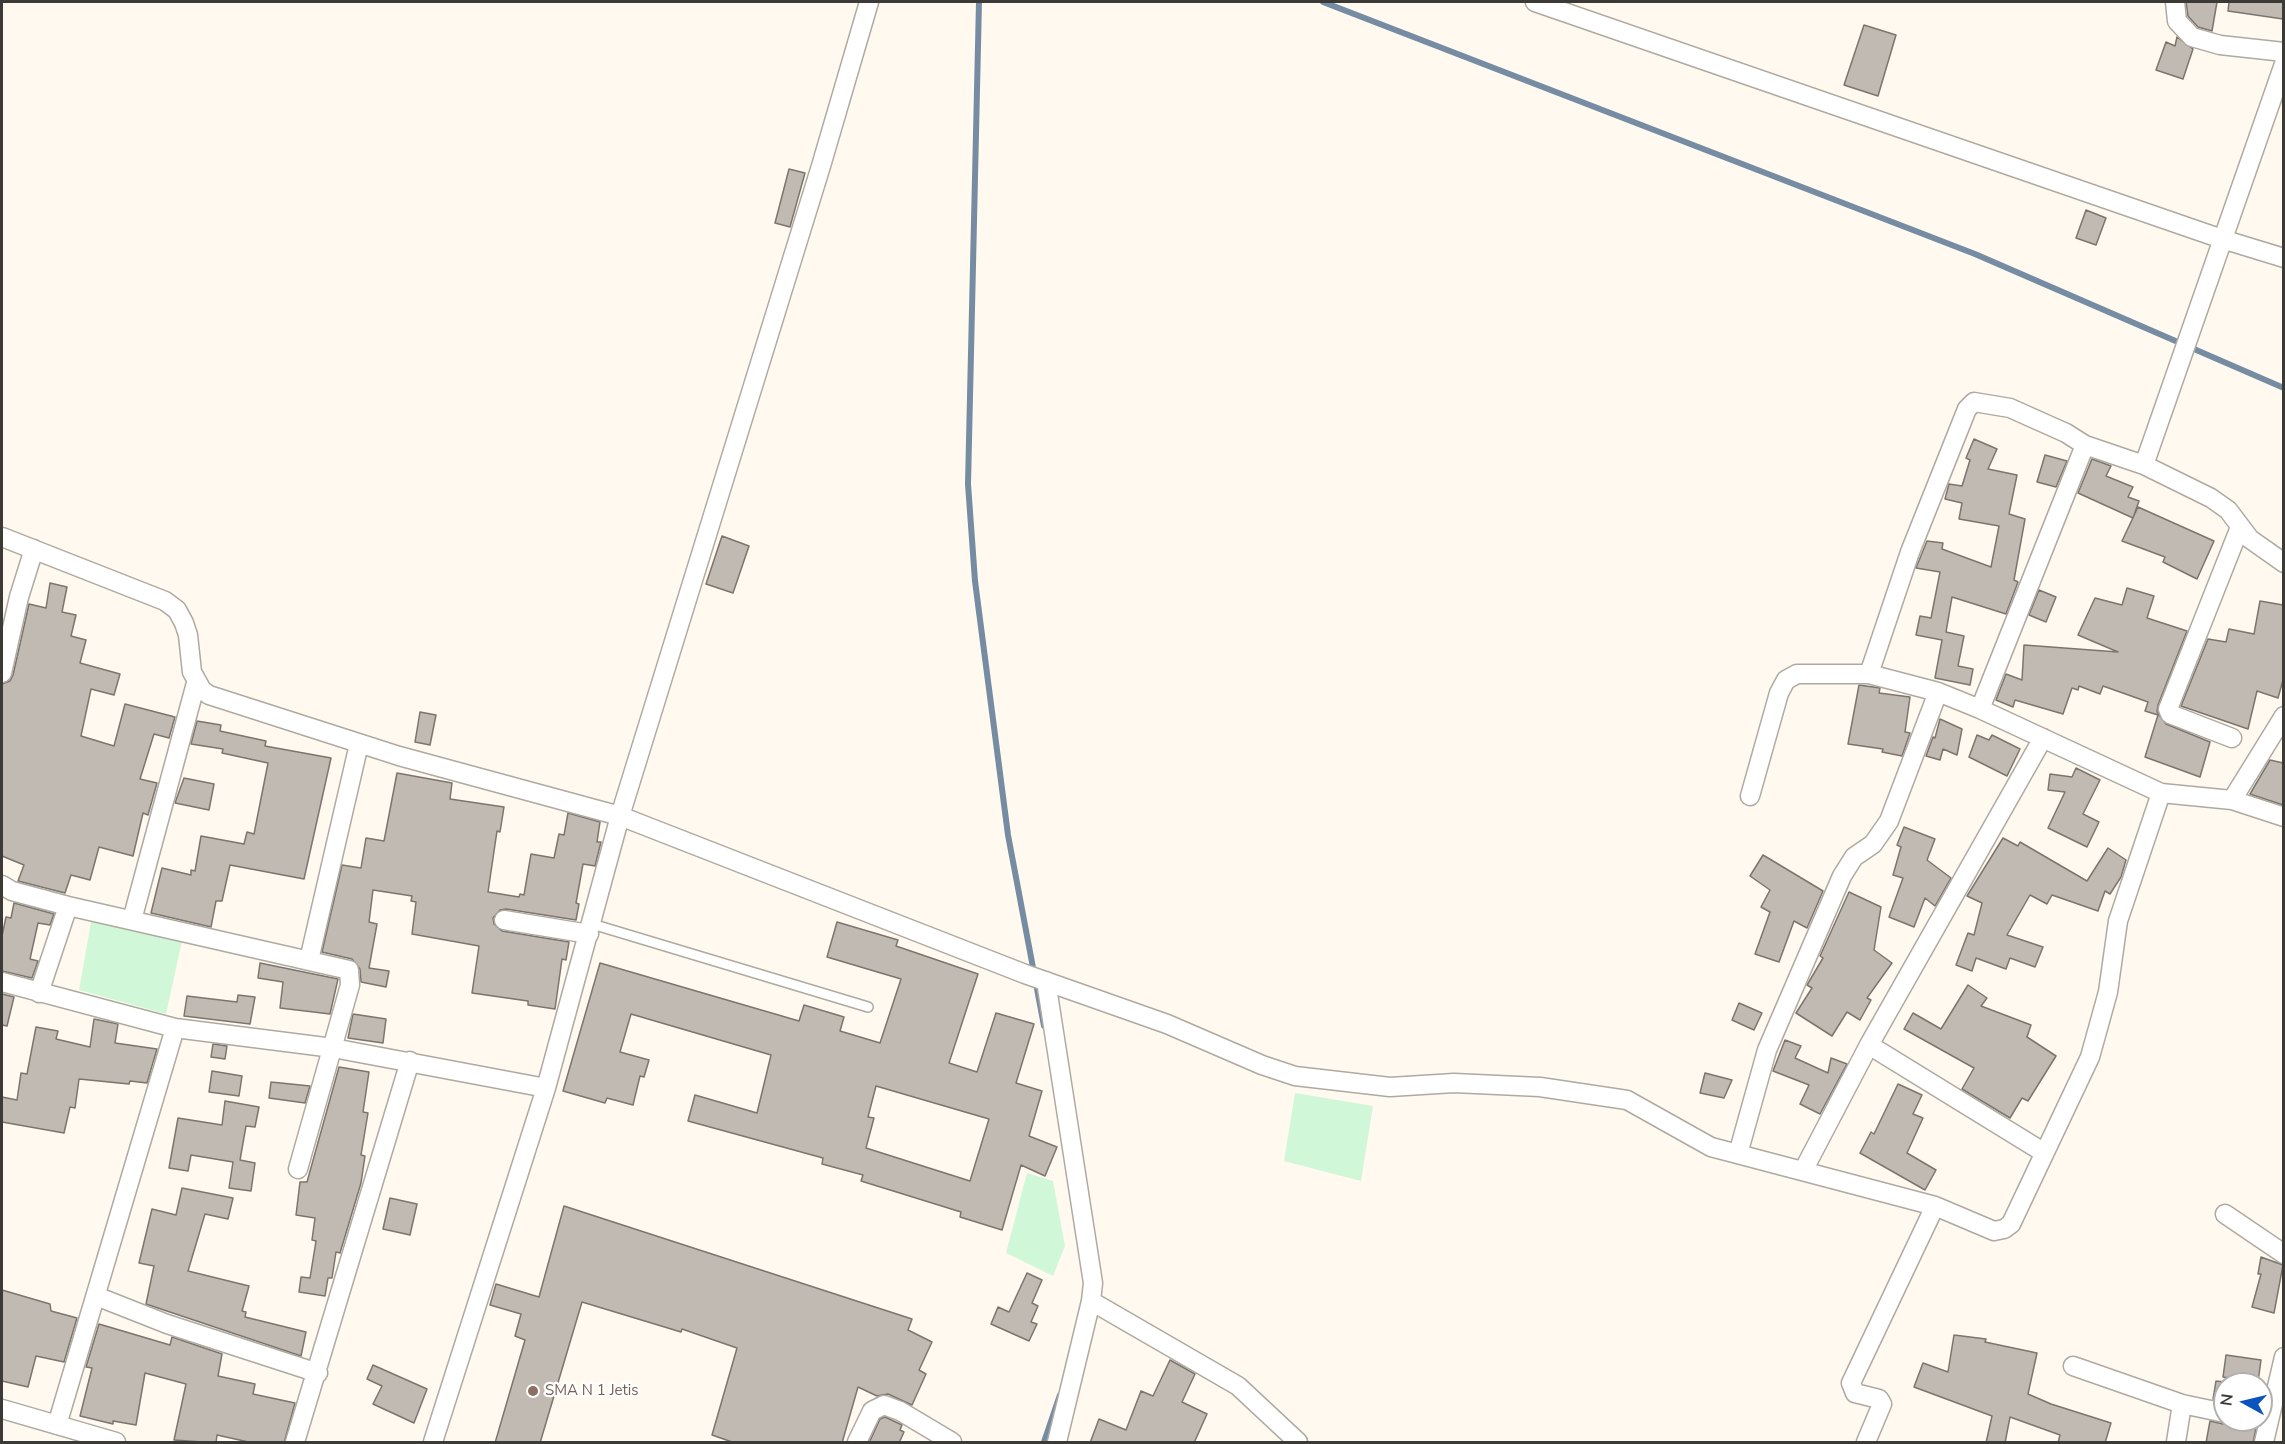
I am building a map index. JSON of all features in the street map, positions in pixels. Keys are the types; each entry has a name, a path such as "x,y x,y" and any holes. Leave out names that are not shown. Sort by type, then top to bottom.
{"street":[{"path":"433,1443 546,1088 620,816 869,2"},
{"path":"1535,2 2283,258"},
{"path":"2175,2 2177,21 2192,37 2220,45 2283,52"},
{"path":"2144,465 2179,373 2222,239 2283,64"},
{"path":"1869,674 1911,552 1966,409 1974,402 2010,408 2066,433 2085,445 2144,465 2211,498 2228,510 2240,527 2264,552 2283,563"},
{"path":"1980,709 2085,445"},
{"path":"2232,738 2170,714 2168,709 2240,527"},
{"path":"2,537 165,601 177,610 188,635 192,672 196,682 209,695 359,744 620,816 1037,978 1167,1024 1295,1076 1390,1087 1454,1083 1540,1087 1586,1092 1627,1100 1711,1147 1935,1206 1994,1231 2004,1229 2011,1224 2043,1152 2090,1057 2108,992 2118,921 2161,793"},
{"path":"2,672 19,597 34,549"},
{"path":"1750,796 1779,693 1786,680 1797,674 1869,674 1938,692 1980,709 2161,793 2232,800 2283,817"},
{"path":"132,920 196,682"},
{"path":"1738,1154 1767,1050 1842,876 1854,857 1873,844 1889,821 1938,692"},
{"path":"2232,800 2283,716"},
{"path":"1803,1171 1869,1046 2043,738"},
{"path":"309,960 359,744"},
{"path":"2,885 12,891 68,906 343,968 351,975 333,1048 298,1169"},
{"path":"39,993 68,906"},
{"path":"504,920 590,929"},
{"path":"1037,978 1093,1283 1091,1301 1057,1443"},
{"path":"2,982 175,1028 333,1048 546,1088"},
{"path":"57,1425 175,1028"},
{"path":"1869,1046 2043,1152"},
{"path":"295,1443 318,1373 410,1061"},
{"path":"1866,1443 1882,1404 1880,1399 1855,1393 1851,1383 1935,1206"},
{"path":"2225,1214 2283,1254"},
{"path":"96,1296 167,1324 318,1373"},
{"path":"1091,1301 1238,1386 1298,1443"},
{"path":"2278,1403 2283,1357"},
{"path":"2073,1366 2182,1404 2213,1410"},
{"path":"2176,1443 2182,1404"},
{"path":"857,1443 872,1411 884,1405 900,1411 952,1443"},
{"path":"2,1409 116,1443"}],"lane":[{"path":"590,929 868,1007"}],"green space":[{"path":"91,922 184,932 166,1014 79,990"},
{"path":"1295,1093 1373,1106 1361,1181 1284,1161"},
{"path":"1027,1173 1053,1181 1065,1246 1053,1276 1006,1253"}],"building":[{"path":"2186,2 2217,2 2212,31 2198,27 2188,16"},
{"path":"2229,2 2283,2 2283,19 2228,11"},
{"path":"1864,25 1896,35 1878,96 1844,85"},
{"path":"2177,37 2193,49 2183,79 2156,70 2166,42 2175,46"},
{"path":"789,169 805,173 790,227 775,223"},
{"path":"2086,210 2106,218 2096,245 2076,238"},
{"path":"1974,439 1997,449 1988,469 2017,475 2009,514 2025,519 2014,580 2018,582 2006,614 1952,597 1946,632 1964,636 1958,666 1973,669 1970,685 1935,678 1942,640 1916,635 1920,616 1931,618 1940,572 1916,568 1927,541 1943,543 1942,549 1991,567 1999,526 1959,519 1962,503 1945,499 1949,484 1962,486 1970,460 1966,458"},
{"path":"2045,455 2067,461 2056,487 2037,482"},
{"path":"2092,459 2111,466 2106,476 2133,487 2128,497 2139,501 2133,518 2078,493"},
{"path":"2138,507 2214,541 2197,579 2163,562 2165,557 2122,541"},
{"path":"722,536 749,546 733,593 706,584"},
{"path":"50,583 67,587 62,612 76,615 71,636 86,640 80,663 120,674 114,695 91,689 81,736 114,746 125,704 175,717 169,738 154,734 140,779 157,783 148,815 143,813 133,856 99,847 90,880 71,875 65,893 18,881 24,865 2,856 2,684 10,681 13,675 29,604 46,608"},
{"path":"2127,588 2154,596 2147,618 2187,631 2157,712 2166,724 2210,742 2200,777 2145,757 2158,715 2145,711 2148,702 2103,686 2100,694 2079,686 2078,690 2072,688 2063,714 2015,700 2013,707 1996,700 2006,674 2022,680 2024,645 2118,652 2078,635 2095,598 2122,605"},
{"path":"2039,590 2056,597 2046,622 2029,615"},
{"path":"2260,601 2283,605 2283,680 2278,698 2257,691 2248,729 2181,706 2208,639 2226,642 2229,629 2254,634"},
{"path":"1859,685 1880,688 1879,693 1910,697 1905,732 1910,733 1902,756 1882,752 1883,749 1848,744"},
{"path":"420,712 436,715 430,745 415,742"},
{"path":"1940,719 1962,729 1957,755 1943,749 1940,760 1926,756 1933,737 1935,738"},
{"path":"197,721 221,725 220,731 266,741 265,746 331,758 304,879 230,865 222,901 216,901 211,927 151,913 162,868 191,875 191,870 195,871 201,836 244,844 247,832 254,834 268,763 222,753 223,749 191,744"},
{"path":"1977,735 1989,740 1992,735 2020,749 2007,776 1969,757"},
{"path":"2270,760 2283,763 2283,805 2250,794"},
{"path":"2076,768 2100,780 2083,814 2099,822 2087,847 2048,828 2065,792 2048,790 2050,774 2072,777"},
{"path":"397,773 452,783 450,799 504,807 500,832 497,831 488,892 519,897 520,894 524,895 531,854 554,858 559,834 564,835 568,813 600,822 597,842 601,842 595,866 583,864 576,903 579,904 576,920 506,909 500,910 493,918 494,924 502,931 569,942 566,960 562,959 555,1009 528,1005 528,1001 472,993 479,946 412,934 416,902 411,901 412,896 373,890 369,922 377,924 369,968 389,971 386,987 361,982 360,969 352,959 322,952 342,865 361,868 366,838 384,841"},
{"path":"184,778 214,784 209,810 175,803"},
{"path":"1904,827 1935,839 1927,860 1951,878 1935,906 1925,898 1914,927 1889,917 1903,878 1893,875 1901,847 1897,845"},
{"path":"2003,838 2018,846 2020,842 2087,881 2108,848 2126,860 2121,877 2110,894 2105,891 2098,911 2052,895 2047,904 2030,895 2007,935 2043,947 2035,967 2010,958 2006,969 1976,958 1972,971 1956,965 1968,933 1974,935 1982,903 1967,896"},
{"path":"1763,855 1823,891 1807,928 1794,921 1779,962 1755,954 1770,912 1761,907 1770,890 1750,876"},
{"path":"1849,892 1881,907 1874,950 1892,963 1867,998 1871,1000 1860,1020 1847,1012 1832,1036 1796,1013 1812,988 1807,985 1823,958 1820,956"},
{"path":"14,903 54,914 50,925 38,923 30,959 38,961 32,978 2,971 2,936 6,917 11,918"},
{"path":"837,922 898,940 896,946 978,974 949,1063 977,1072 996,1013 1034,1024 1016,1083 1042,1091 1029,1136 1057,1147 1045,1176 1021,1165 1002,1230 960,1217 961,1212 861,1181 863,1175 822,1164 823,1158 688,1121 695,1095 757,1113 771,1055 631,1014 620,1052 649,1060 644,1077 640,1076 633,1105 607,1098 605,1103 563,1091 600,963 799,1021 804,1005 844,1017 840,1031 880,1043 901,979 827,957","holes":["876,1086 989,1119 970,1181 866,1148 874,1118 868,1117"]},
{"path":"260,963 338,979 330,1014 280,1008 283,982 258,978"},
{"path":"1968,985 1987,998 1981,1006 2031,1025 2027,1037 2056,1056 2028,1101 2022,1098 2010,1118 1962,1089 1974,1068 1904,1029 1913,1013 1941,1029"},
{"path":"2,994 14,997 7,1026 2,1025"},
{"path":"238,995 255,997 250,1024 184,1016 187,996 237,1002"},
{"path":"1739,1003 1762,1013 1754,1030 1732,1020"},
{"path":"353,1014 386,1019 383,1043 348,1038"},
{"path":"94,1019 118,1024 115,1043 157,1049 147,1083 130,1081 129,1084 79,1079 75,1108 70,1107 64,1133 2,1122 2,1097 17,1100 21,1073 27,1074 36,1027 58,1031 56,1039 90,1047"},
{"path":"1785,1040 1801,1046 1795,1058 1828,1073 1831,1058 1847,1064 1820,1114 1800,1104 1809,1085 1773,1071"},
{"path":"213,1044 227,1046 225,1059 211,1057"},
{"path":"339,1067 369,1072 363,1112 368,1113 361,1155 365,1156 361,1183 340,1253 336,1252 332,1278 328,1278 325,1296 299,1292 301,1277 310,1278 316,1241 312,1240 315,1218 296,1215 300,1182 307,1182"},
{"path":"212,1071 242,1076 239,1096 209,1092"},
{"path":"1705,1073 1732,1080 1724,1098 1700,1093"},
{"path":"271,1082 310,1086 305,1103 269,1098"},
{"path":"1898,1084 1922,1095 1913,1114 1923,1118 1907,1153 1936,1170 1925,1190 1860,1153 1871,1132 1874,1134"},
{"path":"225,1101 259,1107 255,1127 246,1126 240,1160 255,1163 251,1191 229,1188 233,1162 191,1155 188,1171 169,1168 178,1118 222,1125"},
{"path":"182,1188 233,1198 228,1219 205,1214 188,1271 249,1286 242,1311 246,1312 245,1317 306,1332 301,1356 146,1304 154,1266 139,1263 152,1209 176,1215"},
{"path":"390,1198 417,1204 410,1235 383,1229"},
{"path":"564,1206 912,1319 908,1330 932,1342 919,1370 926,1374 912,1405 888,1394 877,1396 858,1387 842,1443 735,1443 712,1435 737,1348 682,1329 681,1332 582,1302 540,1443 495,1443 525,1340 515,1336 521,1314 490,1305 496,1284 539,1297"},
{"path":"2261,1257 2283,1265 2274,1313 2252,1307 2261,1274 2258,1274"},
{"path":"1027,1273 1042,1280 1032,1303 1038,1306 1031,1322 1037,1324 1029,1341 991,1324 998,1307 1009,1312"},
{"path":"2,1290 50,1304 51,1311 77,1318 64,1362 36,1356 28,1387 2,1381"},
{"path":"99,1324 170,1345 172,1337 222,1354 218,1376 255,1384 253,1394 295,1403 284,1443 253,1443 217,1435 216,1443 174,1440 186,1384 145,1373 136,1425 113,1421 113,1424 80,1416 92,1368 86,1367"},
{"path":"1954,1335 1986,1339 1985,1342 2037,1353 2028,1394 2051,1404 2111,1423 2105,1443 2058,1443 2060,1435 2010,1417 2005,1443 1986,1443 1992,1416 1914,1387 1923,1363 1948,1372"},
{"path":"2226,1355 2261,1360 2259,1372 2224,1372"},
{"path":"1170,1360 1195,1374 1182,1402 1207,1414 1194,1443 1090,1443 1099,1419 1126,1430 1141,1391 1153,1396"},
{"path":"373,1365 427,1389 414,1423 373,1404 382,1386 367,1379"},
{"path":"885,1417 902,1425 900,1430 904,1432 899,1443 869,1443 880,1419"},
{"path":"2210,1421 2213,1422 2213,1432 2255,1432 2253,1443 2206,1443"}],"waterway":[{"path":"979,2 968,484 975,581 1008,835 1044,1026"},
{"path":"1323,2 1975,254 2284,388"},
{"path":"1044,1442 1060,1395"}],"place":[{"name":"SMA N 1 Jetis","path":"533,1391"}]}
